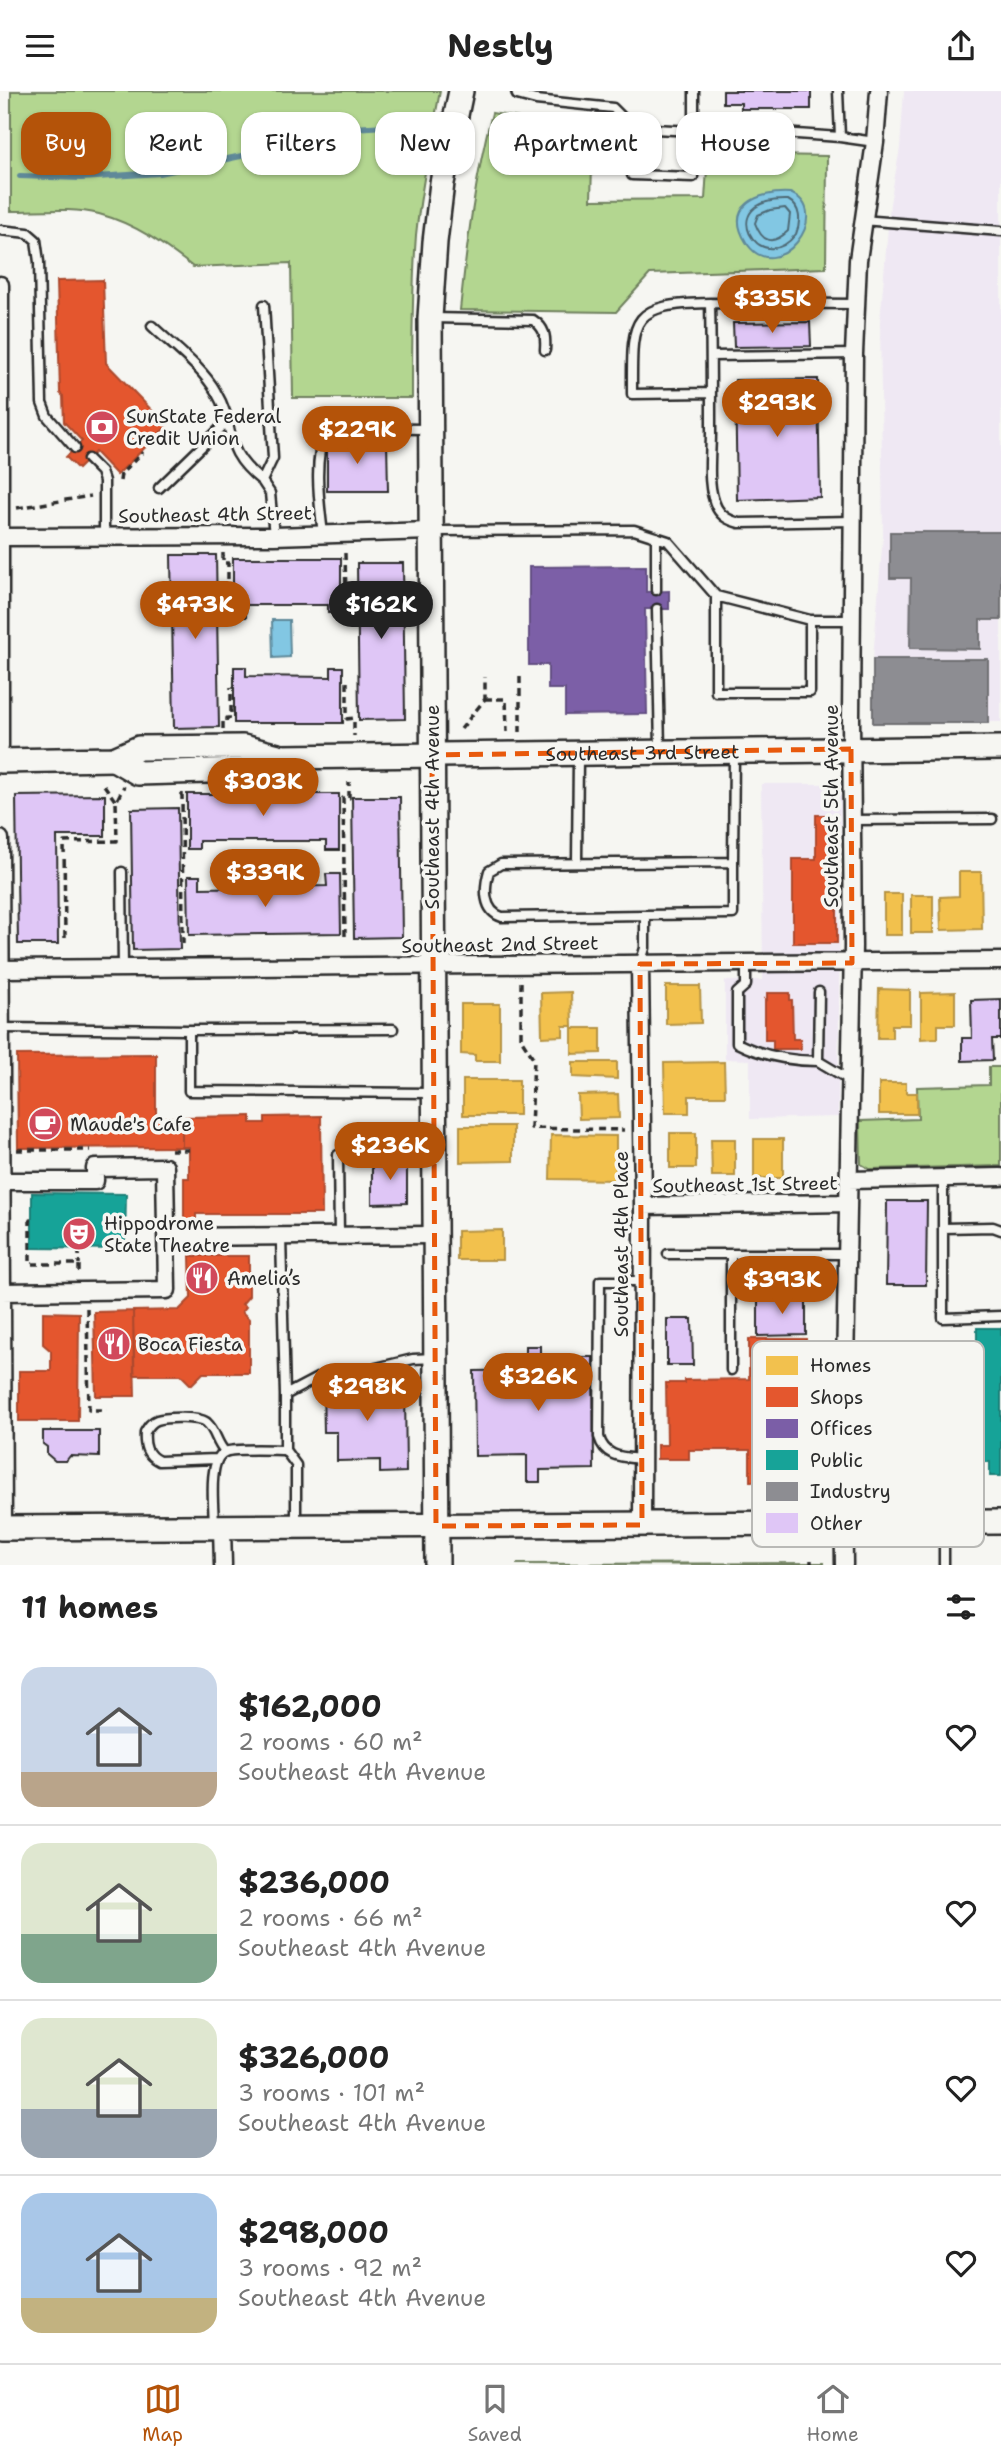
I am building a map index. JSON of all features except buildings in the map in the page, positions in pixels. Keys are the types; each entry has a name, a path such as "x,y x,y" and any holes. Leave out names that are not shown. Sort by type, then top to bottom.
{"street":[{"name":"Southeast 4th Avenue","path":"437,1565 430,318 442,183 461,91"},
{"name":"Southeast 5th Avenue","path":"846,1341 852,963 855,304 862,220 875,142 879,91"},
{"path":"0,285 0,746"},
{"name":"Southeast 4th Street","path":"1,537 274,536 430,531"},
{"name":"Southeast 3rd Street","path":"0,761 114,759 138,773 243,771 282,757 1001,748"},
{"path":"0,839 2,1528 752,1524"},
{"name":"Southeast 2nd Street","path":"1,969 1001,961"},
{"name":"Southeast 4th Place","path":"640,964 643,1206 642,1525"},
{"path":"1,1292 167,1290 165,1167 95,1168 95,1181 2,1181"},
{"name":"Southeast 1st Street","path":"848,1180 1001,1177"},
{"name":"Southeast 1st Street","path":"643,1206 848,1203"},
{"path":"166,1237 434,1235"},
{"path":"218,1527 223,1565"},
{"name":"Southeast 5th Avenue","path":"844,1547 844,1565"}],"lane":[{"path":"516,91 517,95 536,100 613,108 617,112"},
{"path":"694,91 694,112"},
{"path":"838,91 840,137"},
{"path":"795,134 875,142"},
{"path":"632,175 693,175"},
{"path":"862,220 1001,231"},
{"path":"0,230 28,233 36,240 42,403 47,416 75,448"},
{"path":"710,303 712,488 717,507 726,519 738,523 853,521"},
{"path":"711,393 632,394 632,342 635,328 641,319 662,306 710,303 855,304"},
{"path":"262,481 273,458 264,305"},
{"path":"430,318 533,320 541,326 546,337 545,350"},
{"path":"152,326 210,382 220,401 237,457 247,470 262,481 270,493 274,536"},
{"path":"711,356 854,353"},
{"path":"159,488 227,422"},
{"path":"323,534 319,494 321,442 326,428 430,429"},
{"path":"88,459 101,472 104,481 104,537"},
{"path":"430,531 634,530 668,541 716,596 810,620 852,620"},
{"path":"656,537 656,590"},
{"path":"716,596 716,692 810,692 810,620"},
{"path":"657,609 660,752"},
{"path":"733,862 501,864 489,871 486,881 488,906 495,915 502,917 733,914 734,751"},
{"path":"577,862 578,753"},
{"path":"852,820 992,819"},
{"path":"122,872 123,970"},
{"path":"640,964 645,948 645,915"},
{"path":"746,963 746,985 737,993 737,1043 776,1058 818,1061 850,1080"},
{"path":"818,1061 820,992"},
{"path":"2,1028 393,1029"},
{"path":"189,1030 189,1091 434,1093"},
{"path":"338,1155 339,1235"},
{"path":"943,1177 943,1318 1001,1316"},
{"path":"943,1228 993,1227 1001,1230"},
{"path":"281,1236 285,1450 296,1465 296,1527"},
{"path":"668,1254 847,1254"},
{"path":"731,1254 731,1370"},
{"path":"642,1281 600,1281 602,1447 617,1457 642,1459"},
{"path":"285,1395 323,1375 368,1370 413,1359 435,1359"},
{"path":"217,1459 159,1461 151,1457 147,1450 145,1431 150,1424 158,1420 199,1418 207,1422 218,1445 225,1452"},
{"path":"218,1527 214,1468 217,1459 225,1452 285,1450"},
{"path":"944,1547 944,1565"}],"path":[{"path":"119,483 121,474 141,451"},
{"path":"11,509 91,496"},
{"path":"223,553 223,563 228,563 228,599"},
{"path":"345,553 346,599"},
{"path":"461,729 485,699 485,677"},
{"path":"520,677 520,734"},
{"path":"347,682 347,719 354,718 354,736"},
{"path":"223,734 223,722 231,718 231,687"},
{"path":"485,699 506,699 507,734"},
{"path":"345,936 343,798 349,798 349,782"},
{"path":"182,784 183,945"},
{"path":"104,785 117,802"},
{"path":"65,938 64,842 117,842 117,802 125,785"},
{"path":"521,980 521,1043 534,1059 531,1128 630,1130"},
{"path":"30,1220 30,1264 71,1264"},
{"path":"79,1249 79,1264"},
{"path":"87,1291 89,1410 107,1410"}],"highlighted area":[{"path":"851,749 852,963 640,964 642,1525 436,1526 432,755"}],"shaded area":[{"path":"904,91 1001,91 1001,722 873,723 873,659 883,535 880,322 890,203 900,148"},
{"path":"761,784 841,784 838,1117 750,1119 750,1060 725,1059 725,981 763,980"}],"green space":[{"path":"11,91 440,91 436,112 375,112 375,175 424,175 416,235 412,398 293,398 291,263 193,267 137,229 99,214 67,210 11,211"},
{"path":"489,126 489,175 592,175 591,200 705,199 707,175 795,175 795,155 827,156 826,268 650,274 616,312 460,310 481,162"},
{"path":"989,1067 1001,1067 1001,1166 870,1169 861,1164 860,1121 918,1119 917,1087 989,1085"},
{"path":"824,1563 824,1565 516,1564"}],"water":[{"path":"790,193 803,202 807,215 805,229 797,242 785,252 772,257 758,254 746,242 740,229 742,210 756,198"},
{"path":"272,620 289,620 290,657 273,658"}],"waterway":[{"path":"20,176 81,178 160,173 265,151 353,128 375,127"}],"place":[{"name":"SunState Federal Credit Union","path":"102,427"},
{"name":"Maude's Cafe","path":"45,1124"},
{"name":"Hippodrome State Theatre","path":"79,1234"},
{"name":"Amelia’s","path":"202,1278"},
{"name":"Boca Fiesta","path":"114,1344"}]}
